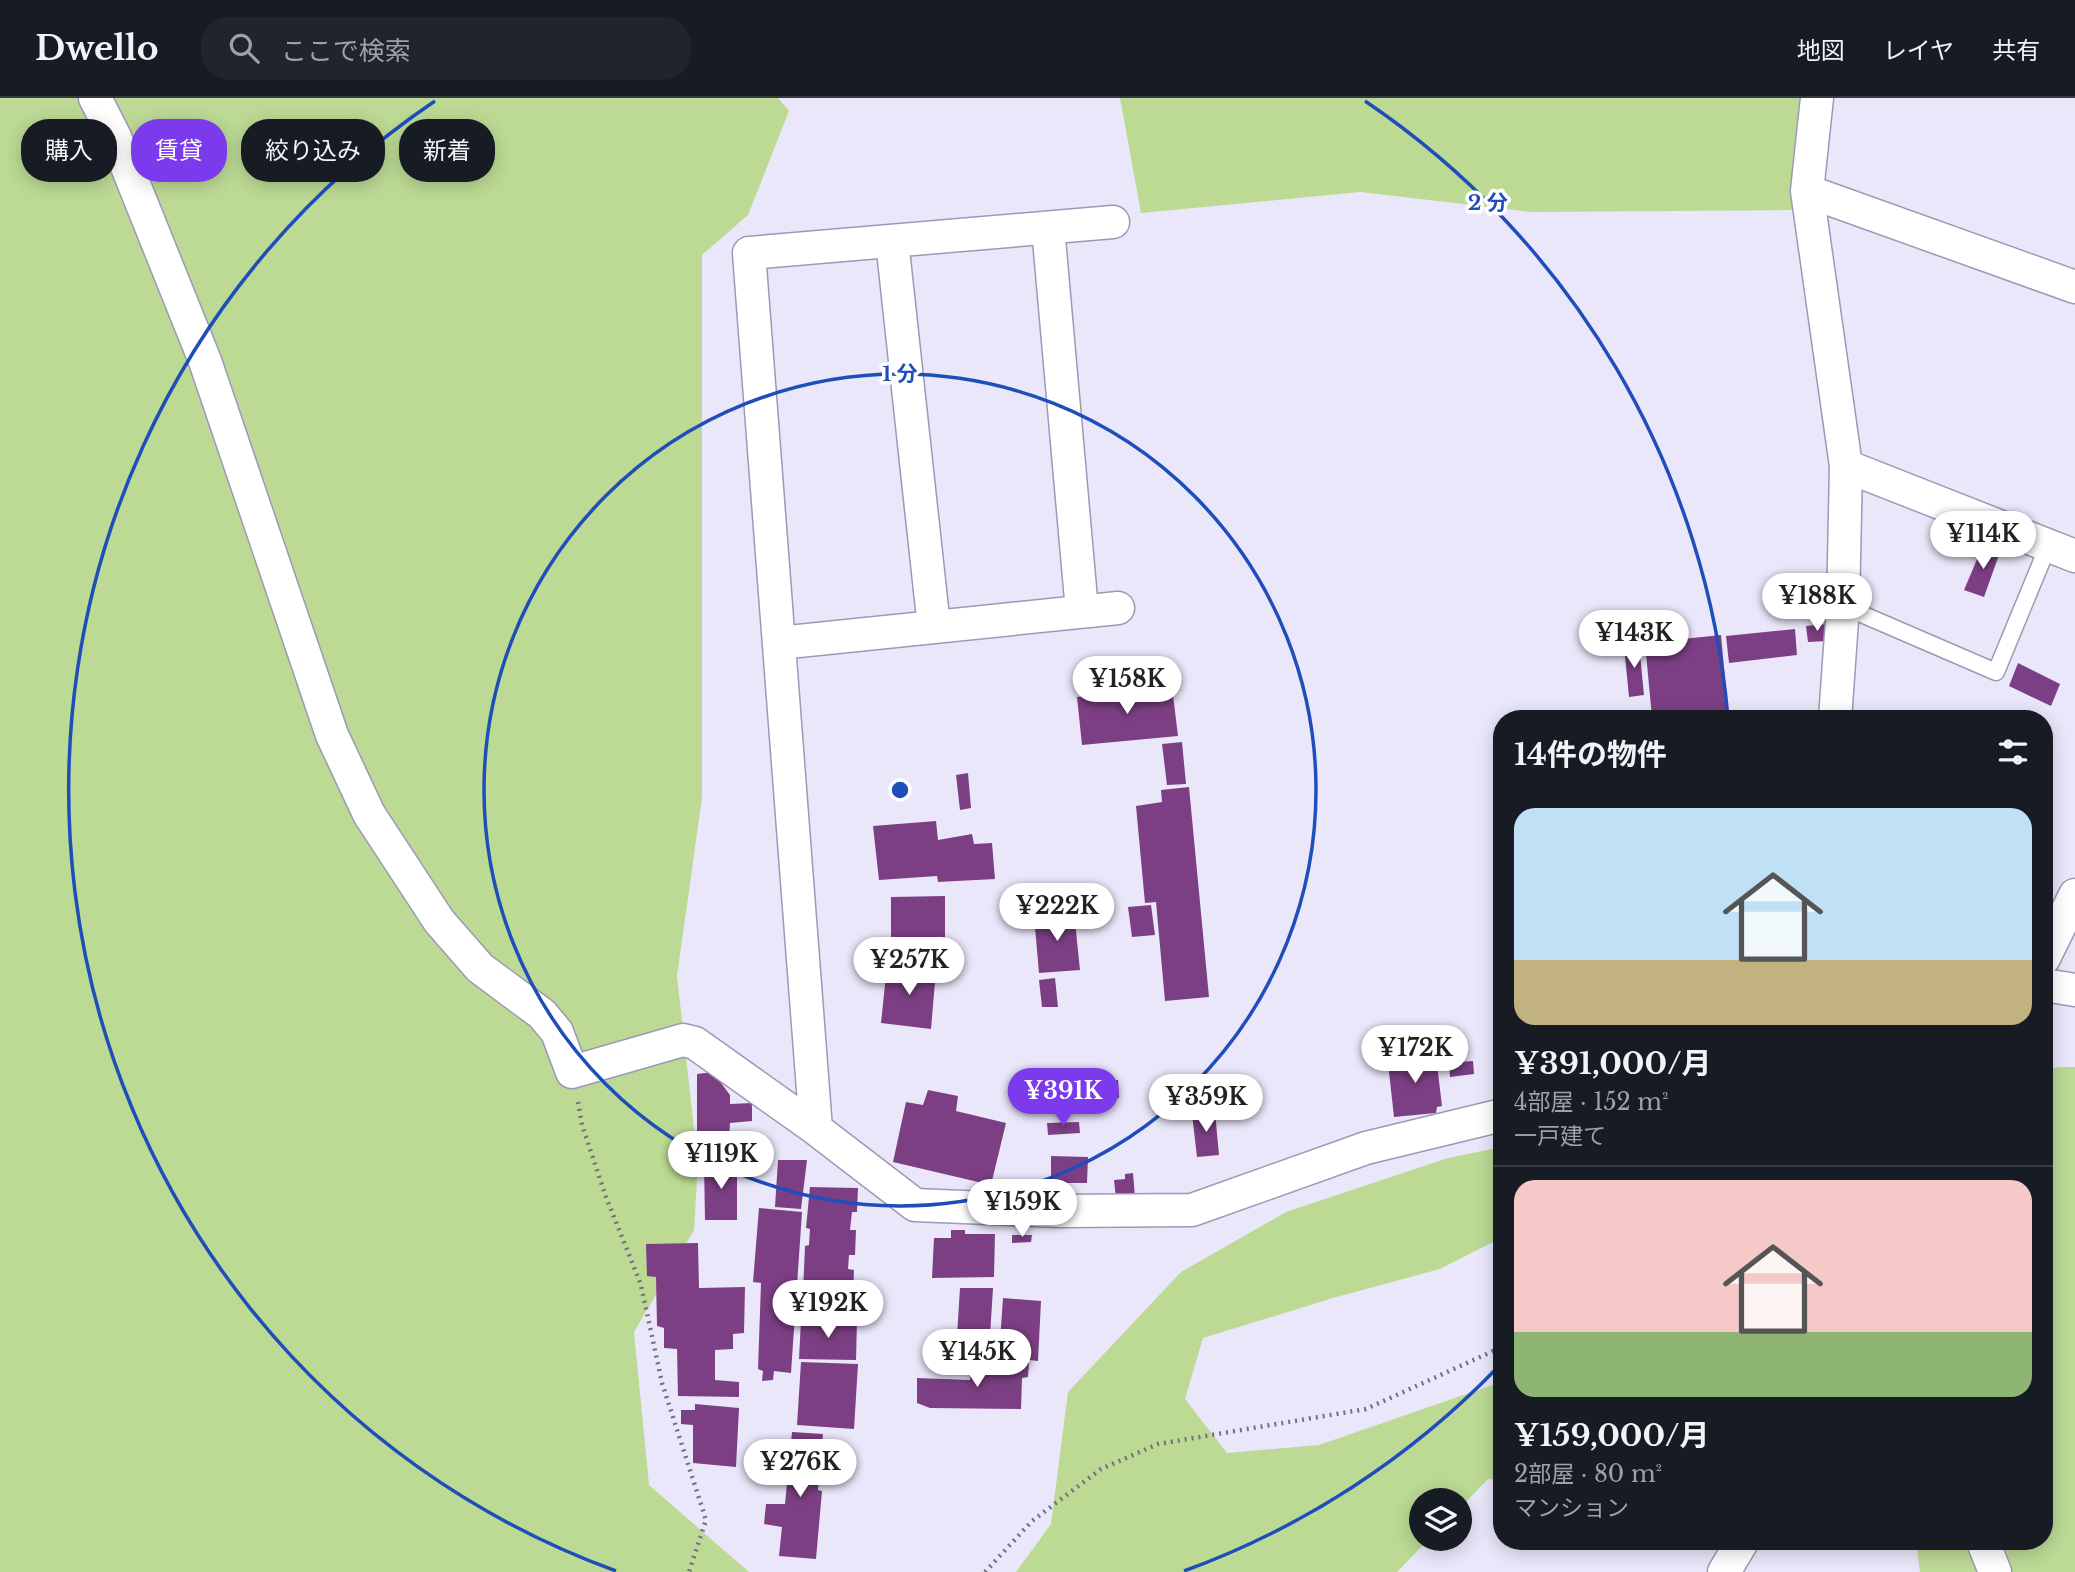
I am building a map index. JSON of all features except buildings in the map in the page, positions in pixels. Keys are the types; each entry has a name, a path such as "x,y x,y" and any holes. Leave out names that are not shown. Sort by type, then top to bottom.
{"street":[{"path":"95,98 115,137 205,361 331,735 369,814 439,921 480,968 542,1014 557,1032 572,1072 683,1040 695,1043 816,1129 915,1205 1060,1211 1192,1210 1366,1148 1493,1117"},
{"path":"1817,98 1807,191 1846,466 1843,606 1837,710"},
{"path":"1807,191 2075,287"},
{"path":"816,1129 748,253 1113,222"},
{"path":"1048,228 1082,611"},
{"path":"891,241 934,627"},
{"path":"1846,466 2062,551"},
{"path":"779,643 1118,608"},
{"path":"2053,940 2075,895"},
{"path":"2053,986 2075,990"},
{"path":"1724,1572 1737,1550"},
{"path":"1986,1550 1995,1572"}],"lane":[{"path":"1843,606 1996,672 2062,551"}],"path":[{"path":"572,1072 582,1125 606,1198 641,1285 662,1383 706,1520 689,1572"},
{"path":"985,1572 1032,1521 1101,1469 1158,1444 1366,1409 1493,1351"}],"green space":[{"path":"0,98 778,98 789,111 748,215 702,255 702,798 677,976 698,1164 694,1230 634,1332 649,1485 749,1572 0,1572"},
{"path":"1120,98 1813,98 1798,210 1532,212 1360,192 1141,213"},
{"path":"2075,1067 2075,1572 1920,1572 1917,1550 2053,1550 2053,1068"},
{"path":"1493,1149 1493,1242 1440,1269 1203,1338 1185,1399 1227,1453 1319,1445 1493,1385 1493,1479 1488,1479 1472,1496 1472,1488 1409,1488 1409,1551 1417,1551 1397,1572 1016,1572 1051,1524 1068,1392 1181,1272 1286,1212 1448,1158"}]}
